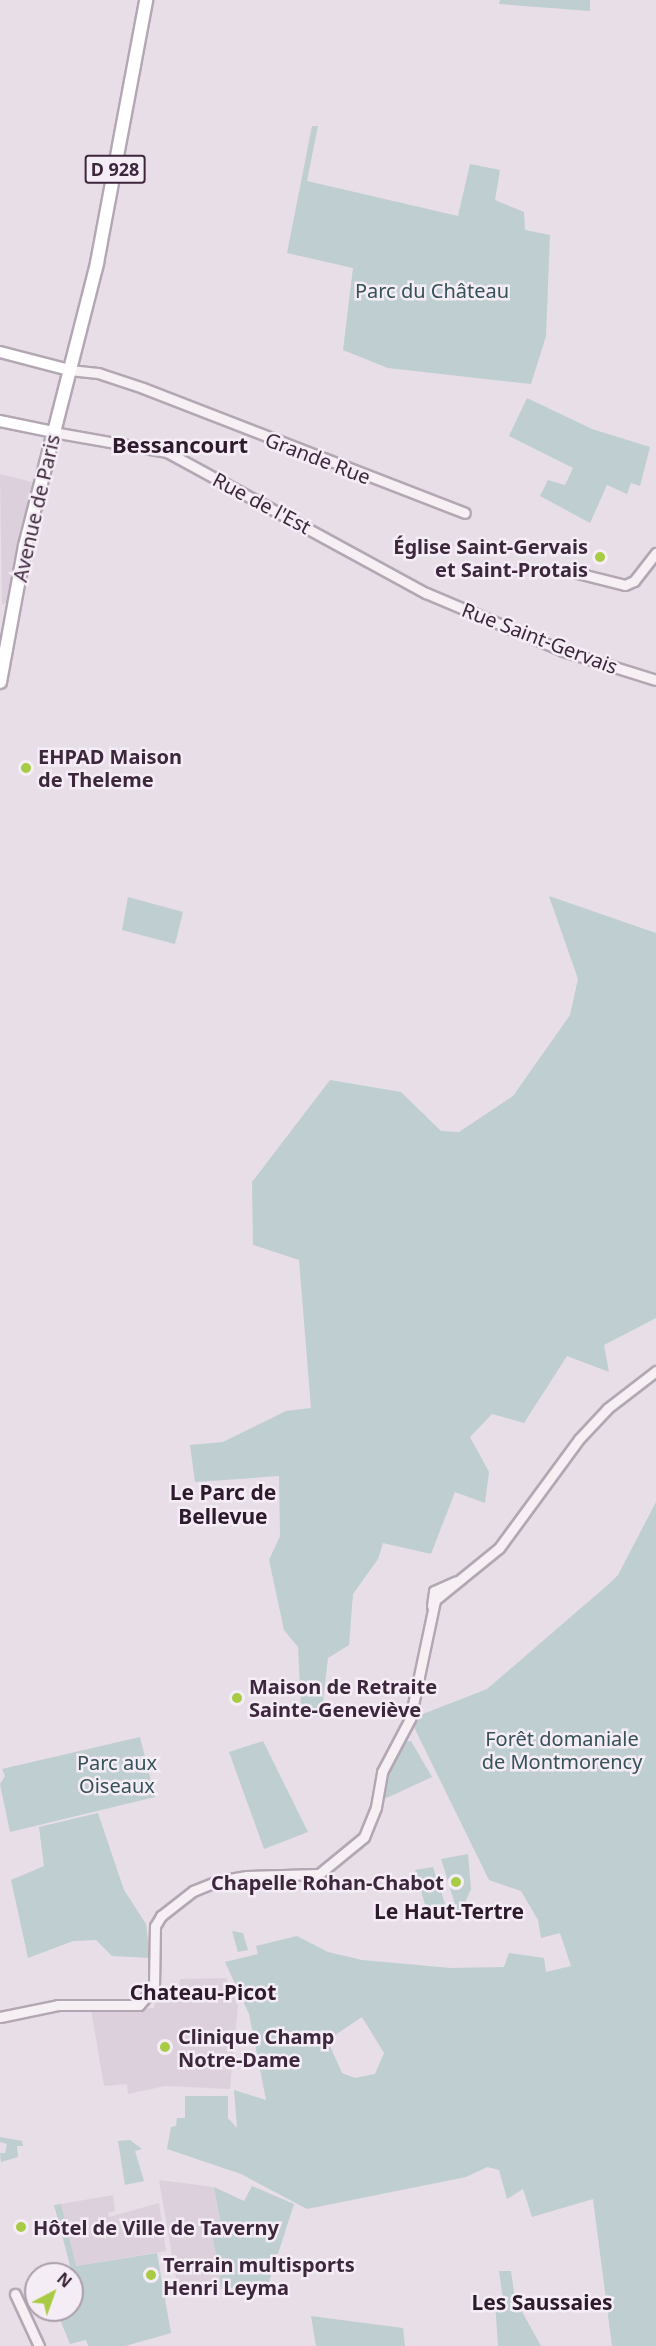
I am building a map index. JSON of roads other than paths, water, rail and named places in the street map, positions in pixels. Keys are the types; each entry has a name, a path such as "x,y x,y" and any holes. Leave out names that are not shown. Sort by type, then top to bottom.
{"main road":[{"name":"D 928","path":"69,370 95,270 146,0"},
{"path":"0,352 69,370"},
{"name":"Avenue de Paris","path":"0,682 25,546 69,370"},
{"path":"0,421 53,432"}],"street":[{"name":"Grande Rue","path":"69,370 98,373 143,388 465,513"},
{"name":"Rue de l'Est","path":"53,432 167,452 426,593"},
{"path":"577,573 625,585 634,581 656,553"},
{"name":"Rue Saint-Gervais","path":"426,593 563,651 656,680"},
{"path":"0,2017 58,2005 139,2005 154,1988 155,1926 193,1891 218,1881 247,1876 326,1870 364,1837 370,1826 382,1772 410,1719 434,1591 459,1581 516,1530 579,1439 608,1408 656,1371"},
{"path":"15,2294 39,2346"}],"place":[{"name":"Église Saint-Gervais et Saint-Protais","path":"600,557"},
{"name":"EHPAD Maison de Theleme","path":"26,768"},
{"name":"Maison de Retraite Sainte-Geneviève","path":"237,1698"},
{"name":"Chapelle Rohan-Chabot","path":"456,1882"},
{"name":"Clinique Champ Notre-Dame","path":"165,2047"},
{"name":"Hôtel de Ville de Taverny","path":"21,2227"},
{"name":"Terrain multisports Henri Leyma","path":"151,2275"}],"district":[{"name":"Bessancourt","path":"180,445"},
{"name":"Le Parc de Bellevue","path":"223,1504"},
{"name":"Le Haut-Tertre","path":"449,1911"},
{"name":"Chateau-Picot","path":"203,1992"},
{"name":"Les Saussaies","path":"542,2302"}],"park label":[{"name":"Parc du Château","path":"432,290"},
{"name":"Forêt domaniale de Montmorency","path":"562,1750"},
{"name":"Parc aux Oiseaux","path":"117,1774"}]}
